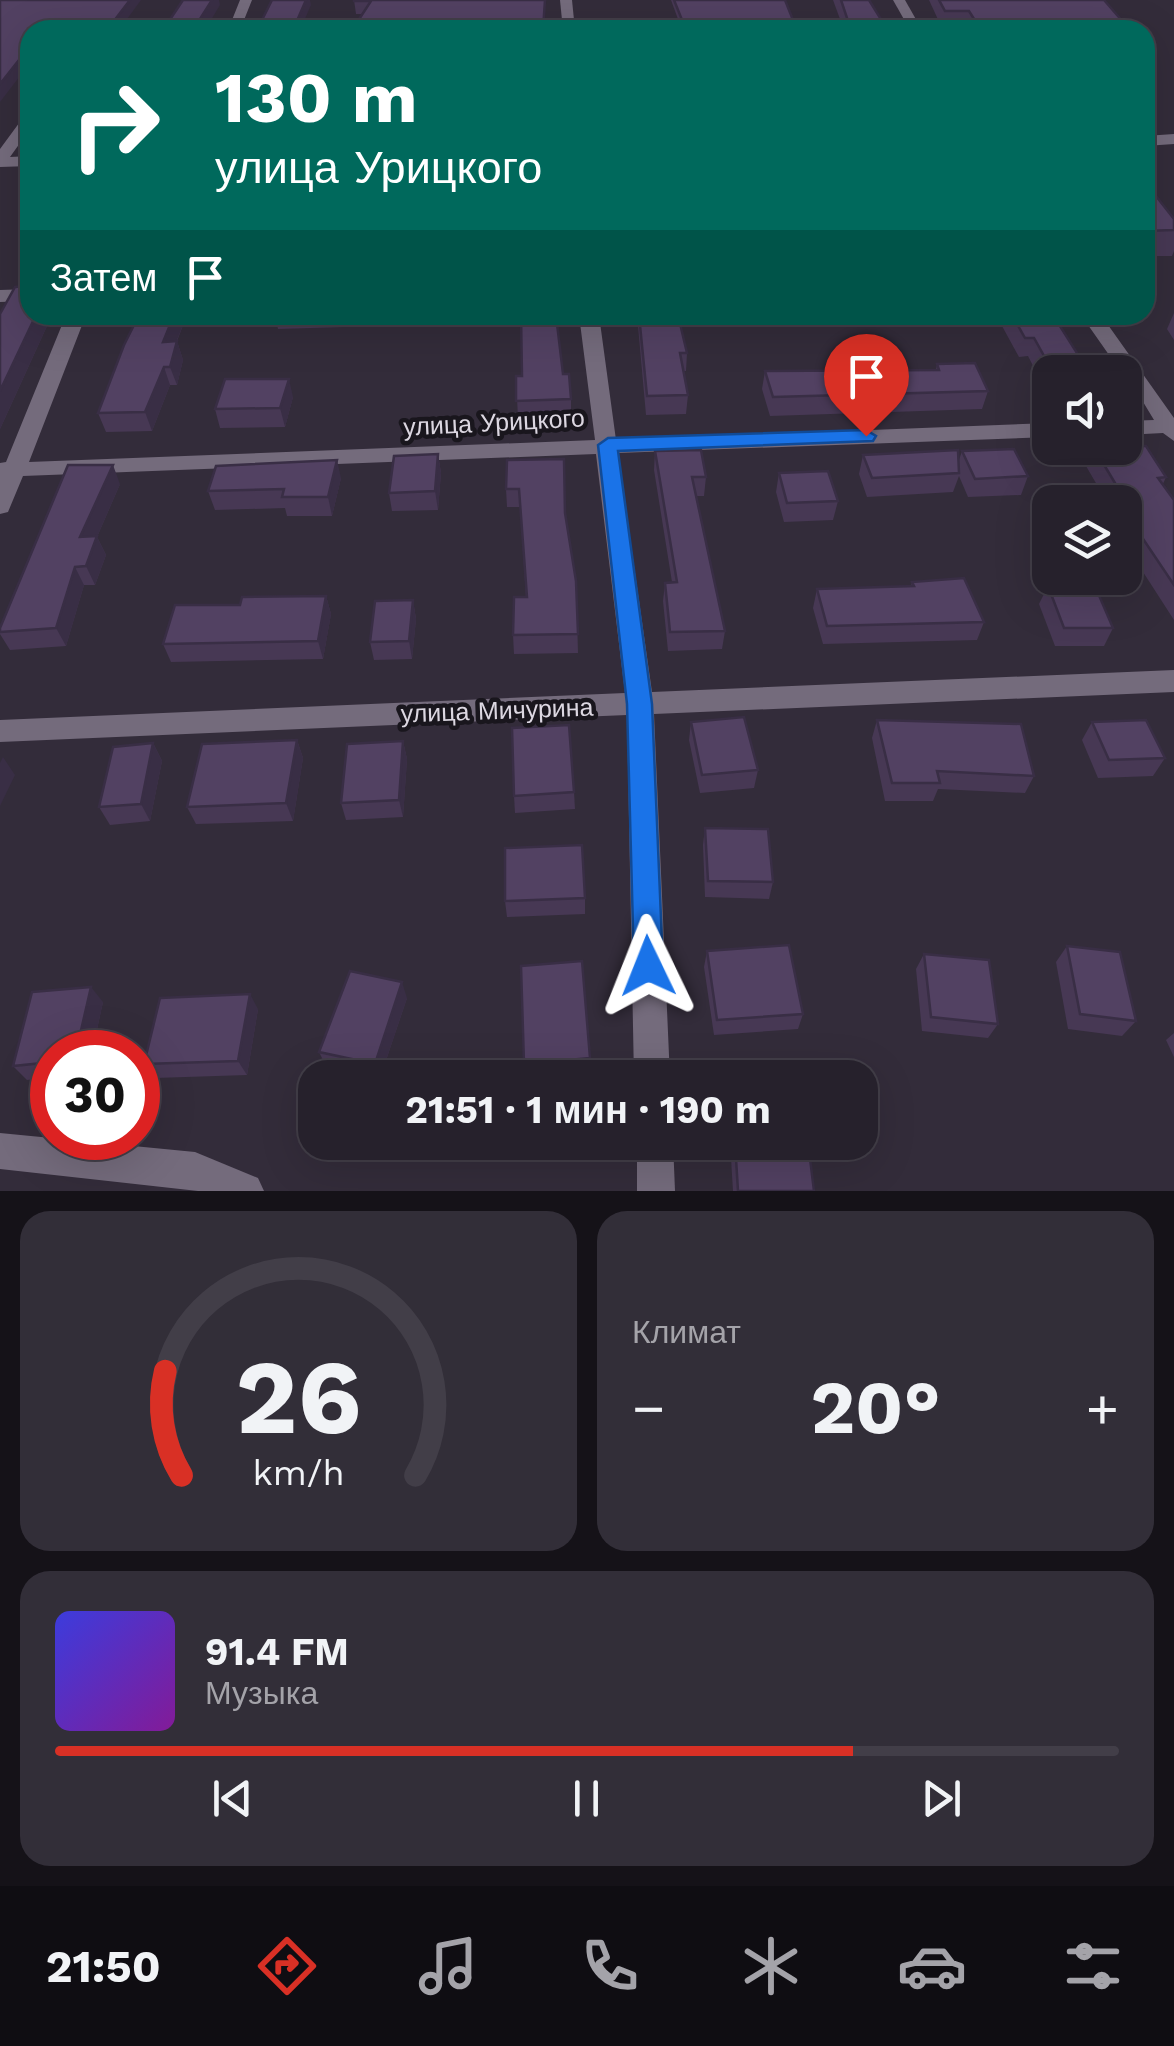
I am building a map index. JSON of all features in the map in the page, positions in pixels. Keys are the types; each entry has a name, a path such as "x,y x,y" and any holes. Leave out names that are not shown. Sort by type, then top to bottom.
{"street":[{"path":"0,161 20,132"},
{"path":"0,506 7,471 72,325"},
{"path":"590,325 640,704 651,1060"},
{"path":"1098,325 1172,429"},
{"path":"1142,428 1172,429"},
{"name":"улица Урицкого","path":"7,471 1032,431"},
{"name":"улица Мичурина","path":"0,731 1174,680"},
{"path":"0,1151 195,1171 245,1191"},
{"path":"651,1188 653,1160"}],"building":[{"path":"0,0 130,0 115,20 20,20 20,59 0,84"},
{"path":"183,0 212,0 199,20 170,20"},
{"path":"272,0 306,0 297,20 262,20"},
{"path":"545,0 544,20 359,20 371,1 354,1"},
{"path":"674,0 785,0 793,20 682,20"},
{"path":"841,0 869,0 881,20 848,20"},
{"path":"939,0 1104,0 1121,20 975,20 969,11 945,11"},
{"path":"1155,195 1174,219 1174,230 1155,231"},
{"path":"20,286 20,325 31,325 0,391 0,314 15,287"},
{"path":"134,325 170,325 163,342 177,341 170,367 164,367 145,412 98,413"},
{"path":"521,325 557,325 563,374 569,374 571,399 516,401 516,376 522,376"},
{"path":"640,325 680,325 687,353 680,353 688,395 647,396"},
{"path":"1018,325 1059,325 1078,355 1044,355 1034,338 1025,338"},
{"path":"975,363 988,391 773,397 765,371 939,370 937,364"},
{"path":"225,379 289,379 280,408 215,409"},
{"path":"1142,446 1146,446 1166,477 1158,478 1174,500 1174,585 1142,537 1142,485 1116,485 1104,465 1142,465"},
{"path":"1014,449 1028,476 975,479 962,451"},
{"path":"701,450 706,477 692,477 725,631 670,632 665,583 677,582 655,451"},
{"path":"958,450 959,473 872,478 863,455"},
{"path":"438,454 435,491 389,493 394,456"},
{"path":"564,459 565,513 576,581 578,634 513,635 514,597 527,597 519,489 506,489 507,460"},
{"path":"337,460 328,497 282,497 284,489 208,491 216,466"},
{"path":"68,465 113,465 80,537 97,536 86,566 75,567 56,628 0,632 0,628"},
{"path":"828,471 838,501 787,503 779,473"},
{"path":"964,578 984,622 827,626 817,589 914,586 912,582"},
{"path":"1051,595 1099,595 1113,628 1064,628"},
{"path":"326,596 318,641 163,644 175,605 240,605 242,597"},
{"path":"413,600 409,641 370,642 375,601"},
{"path":"744,717 758,770 702,775 691,722"},
{"path":"877,720 1021,724 1034,776 937,771 940,783 892,783"},
{"path":"1146,720 1165,758 1109,760 1092,722"},
{"path":"569,725 574,792 514,796 512,728"},
{"path":"297,740 286,803 187,807 202,744"},
{"path":"403,741 399,800 341,803 347,744"},
{"path":"153,743 141,804 99,807 113,747"},
{"path":"705,828 768,829 773,882 708,881"},
{"path":"582,845 585,898 505,901 505,848"},
{"path":"789,945 803,1014 717,1020 707,951"},
{"path":"1067,946 1120,952 1136,1021 1080,1014"},
{"path":"924,954 989,960 998,1024 931,1017"},
{"path":"582,961 590,1058 524,1060 521,966"},
{"path":"350,971 402,982 376,1060 319,1052"},
{"path":"91,987 81,1030 30,1030 30,1064 13,1066 32,992"},
{"path":"250,994 238,1061 160,1063 160,1030 152,1030 160,998"},
{"path":"736,1160 810,1160 814,1191 738,1191"}],"route":[{"path":"648,966 640,704 608,445 866,436"}]}
